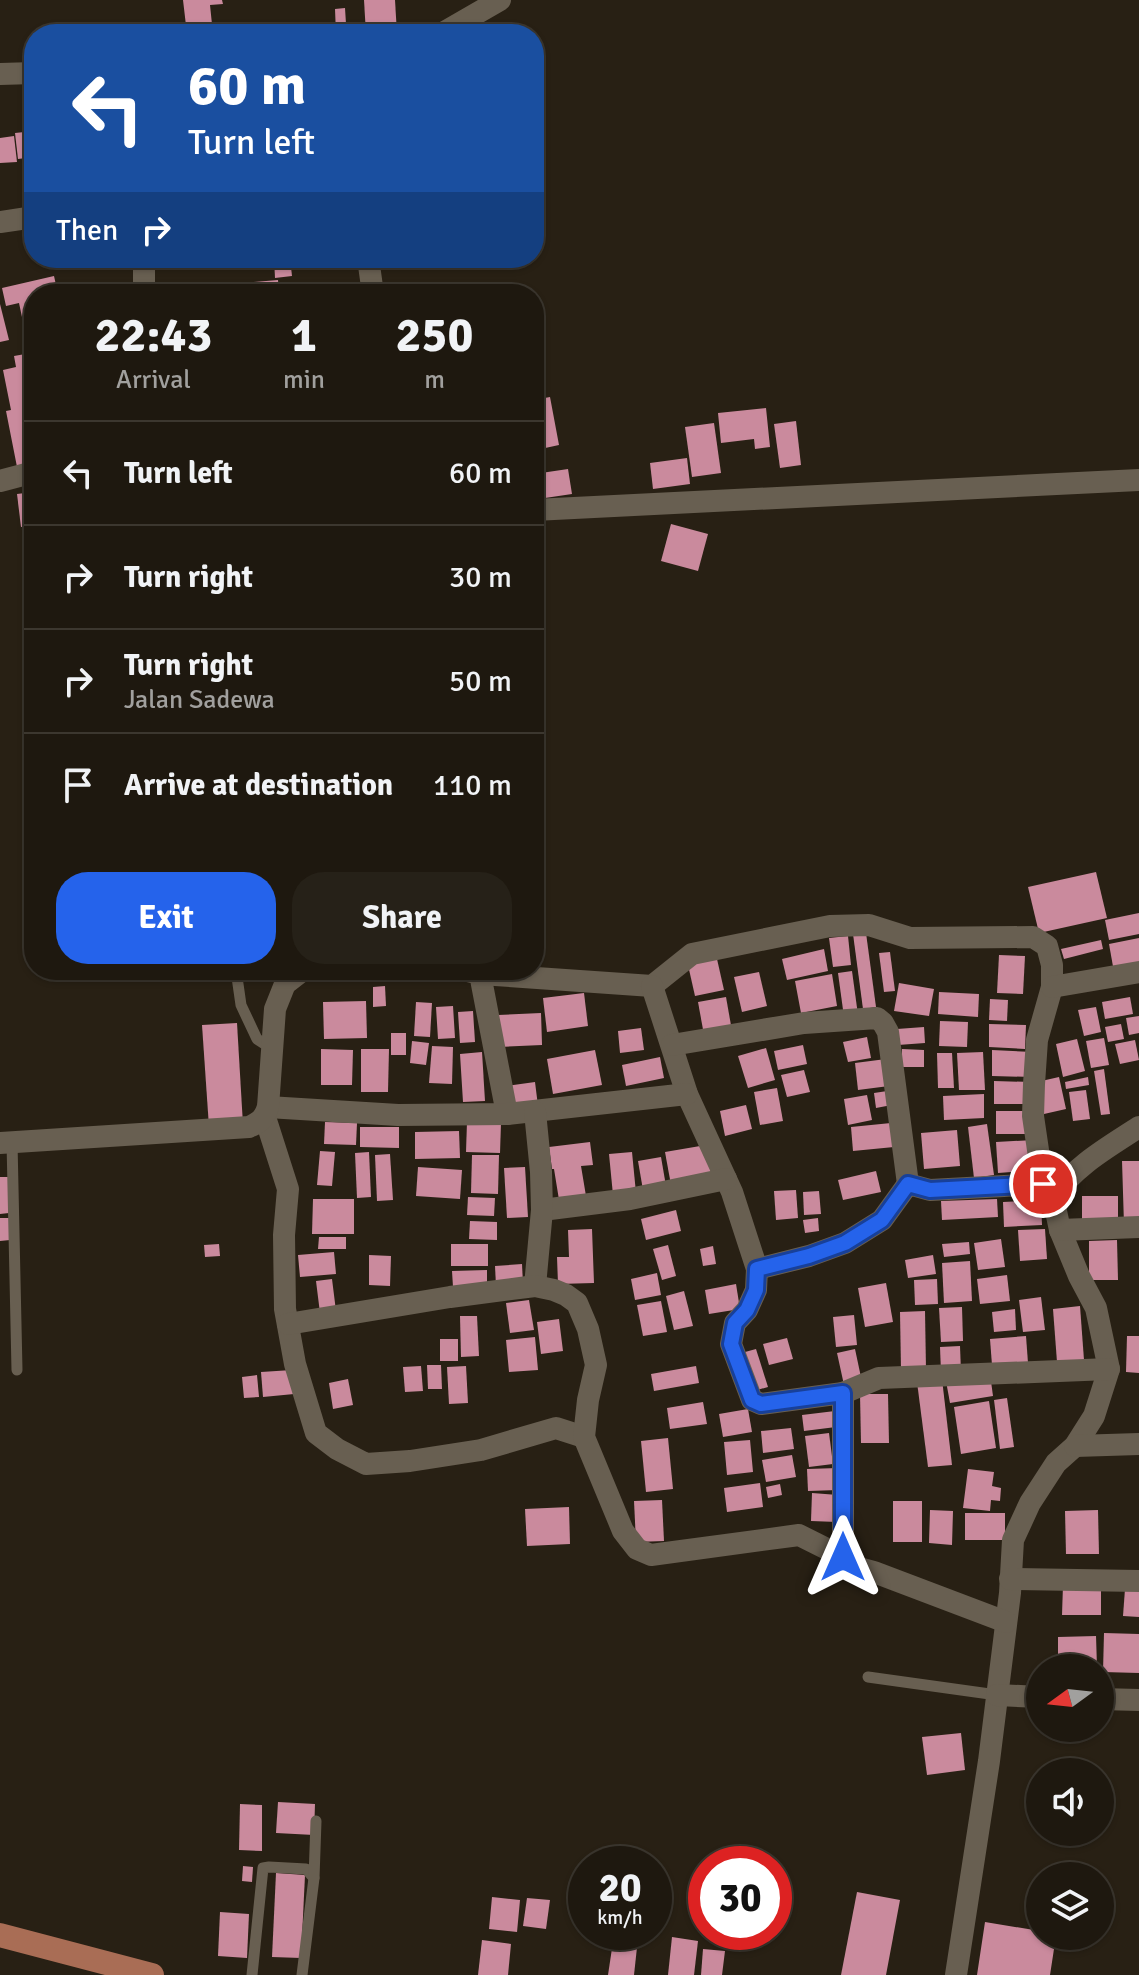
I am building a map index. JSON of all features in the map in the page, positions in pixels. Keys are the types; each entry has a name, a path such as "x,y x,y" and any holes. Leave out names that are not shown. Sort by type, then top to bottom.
{"main road":[{"path":"0,1935 152,1975"}],"street":[{"path":"458,24 500,0"},
{"path":"0,74 24,73"},
{"path":"0,222 24,218"},
{"path":"0,481 24,475"},
{"path":"544,505 1139,480"},
{"path":"544,978 652,986 692,954 830,926 869,925 910,938 1033,937 1047,946 1052,965 1052,987 1037,1040 1033,1116 1048,1191 1060,1230 1096,1308 1109,1369 1094,1416 1075,1446 1056,1463 1030,1503 1013,1540 989,1761 956,1975"},
{"path":"1052,987 1139,972"},
{"path":"290,980 285,984 275,1009 266,1112 288,1189 284,1235 285,1309 295,1364 316,1433 337,1449 366,1464 481,1450 556,1428 584,1437"},
{"path":"475,980 507,1114"},
{"path":"652,986 687,1094 732,1192 757,1269 756,1290 747,1310 735,1323 731,1344 752,1400 761,1404 843,1393 879,1378 1109,1369"},
{"path":"672,1045 804,1023 877,1018 888,1032 908,1184 882,1220 845,1243 757,1269"},
{"path":"266,1112 507,1114 687,1094"},
{"path":"6,1142 249,1127 260,1122 266,1112"},
{"path":"535,1112 542,1210 535,1286"},
{"path":"908,1184 930,1190 1048,1191 1139,1127"},
{"path":"542,1210 630,1199 726,1179"},
{"path":"1060,1230 1139,1227"},
{"path":"288,1324 535,1286 554,1290 577,1303 588,1329 596,1365 584,1437 623,1531 637,1549 651,1555 799,1535 856,1567 1006,1622"},
{"path":"843,1393 843,1557"},
{"path":"1075,1446 1139,1444"},
{"path":"1010,1579 1139,1581"},
{"path":"997,1695 1026,1696"},
{"path":"1114,1699 1139,1700"}],"lane":[{"path":"237,980 241,1005 257,1039 271,1048"},
{"path":"6,1142 17,1370"},
{"path":"868,1677 997,1695"},
{"path":"302,1975 314,1878 316,1821"},
{"path":"252,1975 263,1868 306,1869 314,1878"}],"building":[{"path":"183,0 222,0 223,4 210,5 212,24 186,24"},
{"path":"364,0 395,0 396,24 365,24"},
{"path":"345,8 346,24 336,24 335,9"},
{"path":"24,132 24,158 18,159 15,133"},
{"path":"14,136 17,162 0,163 0,138"},
{"path":"274,268 291,268 292,276 275,278"},
{"path":"54,276 56,284 24,284 24,327 19,303 6,306 2,288"},
{"path":"278,280 278,284 254,284"},
{"path":"0,304 9,340 0,342"},
{"path":"24,354 24,471 18,472 6,411 11,410 3,370 16,367 14,356"},
{"path":"550,397 559,445 544,448 544,398"},
{"path":"766,408 770,447 755,449 754,439 721,443 718,413"},
{"path":"796,421 801,465 780,468 774,424"},
{"path":"714,423 721,473 692,477 685,427"},
{"path":"687,458 690,484 653,489 650,463"},
{"path":"568,469 572,494 545,498 544,473"},
{"path":"24,493 24,527 21,527 17,494"},
{"path":"671,524 708,534 698,571 661,561"},
{"path":"1096,872 1107,918 1039,933 1028,887"},
{"path":"1139,913 1139,934 1109,940 1105,920"},
{"path":"866,933 876,1007 863,1009 853,934"},
{"path":"848,936 851,965 833,967 829,938"},
{"path":"1139,938 1139,967 1114,972 1109,944"},
{"path":"1101,940 1103,949 1064,959 1061,949"},
{"path":"824,949 828,971 787,980 782,959"},
{"path":"890,952 895,991 884,992 879,953"},
{"path":"999,955 1025,956 1023,994 997,993"},
{"path":"717,959 724,990 695,996 688,965"},
{"path":"852,971 858,1015 844,1017 838,973"},
{"path":"759,972 767,1006 742,1012 734,977"},
{"path":"832,974 837,1006 801,1013 795,981"},
{"path":"899,983 934,989 929,1016 894,1011"},
{"path":"385,986 386,1006 373,1007 373,987"},
{"path":"939,992 979,994 978,1017 938,1014"},
{"path":"584,993 588,1026 547,1032 543,998"},
{"path":"726,997 732,1031 704,1035 698,1002"},
{"path":"1130,997 1133,1014 1105,1019 1102,1002"},
{"path":"990,999 1008,1000 1007,1021 989,1020"},
{"path":"366,1001 367,1038 324,1039 323,1002"},
{"path":"416,1002 432,1003 430,1037 414,1036"},
{"path":"453,1006 455,1038 438,1039 436,1007"},
{"path":"1096,1007 1101,1032 1084,1036 1078,1010"},
{"path":"473,1011 475,1042 460,1043 458,1012"},
{"path":"541,1013 542,1045 500,1047 498,1015"},
{"path":"1139,1016 1139,1033 1129,1035 1126,1018"},
{"path":"940,1021 968,1022 967,1047 939,1046"},
{"path":"237,1023 243,1125 209,1127 202,1025"},
{"path":"989,1024 1026,1025 1025,1049 989,1047"},
{"path":"1121,1024 1124,1039 1108,1042 1105,1027"},
{"path":"924,1027 925,1043 898,1045 897,1029"},
{"path":"641,1028 644,1050 620,1053 618,1031"},
{"path":"391,1033 406,1033 406,1055 391,1055"},
{"path":"867,1037 871,1058 848,1062 843,1042"},
{"path":"1104,1038 1109,1065 1091,1068 1086,1041"},
{"path":"1077,1039 1085,1071 1063,1077 1056,1044"},
{"path":"1135,1040 1139,1060 1120,1064 1115,1044"},
{"path":"412,1041 429,1043 426,1065 410,1063"},
{"path":"803,1045 807,1064 778,1070 774,1051"},
{"path":"432,1046 453,1047 452,1084 429,1083"},
{"path":"766,1048 775,1080 748,1088 738,1056"},
{"path":"321,1049 353,1050 352,1085 321,1085"},
{"path":"361,1049 389,1049 388,1092 361,1092"},
{"path":"902,1049 924,1050 924,1067 902,1067"},
{"path":"595,1050 602,1085 553,1094 547,1059"},
{"path":"992,1050 1033,1052 1033,1077 992,1076"},
{"path":"482,1052 485,1101 463,1102 460,1054"},
{"path":"983,1052 985,1090 959,1090 957,1053"},
{"path":"937,1053 952,1053 954,1088 938,1088"},
{"path":"660,1057 664,1078 626,1086 622,1065"},
{"path":"886,1059 889,1086 858,1090 855,1063"},
{"path":"1104,1069 1110,1114 1101,1115 1094,1071"},
{"path":"804,1070 810,1092 787,1097 781,1075"},
{"path":"1059,1077 1066,1109 1044,1114 1037,1082"},
{"path":"1088,1077 1089,1085 1066,1089 1065,1082"},
{"path":"994,1081 1031,1082 1030,1104 994,1104"},
{"path":"535,1082 538,1106 510,1110 506,1086"},
{"path":"777,1088 783,1121 760,1125 754,1092"},
{"path":"894,1090 897,1104 876,1108 874,1093"},
{"path":"1086,1090 1090,1119 1073,1121 1069,1092"},
{"path":"984,1094 984,1118 944,1120 943,1096"},
{"path":"867,1095 872,1120 848,1125 844,1099"},
{"path":"746,1105 752,1129 725,1136 720,1111"},
{"path":"996,1111 1027,1111 1027,1134 996,1134"},
{"path":"325,1122 357,1123 356,1145 324,1144"},
{"path":"467,1122 501,1123 500,1153 466,1152"},
{"path":"891,1123 894,1147 853,1151 851,1127"},
{"path":"987,1124 994,1175 974,1178 968,1127"},
{"path":"360,1127 399,1127 399,1148 360,1147"},
{"path":"957,1130 960,1166 924,1169 921,1133"},
{"path":"459,1131 460,1158 415,1159 415,1132"},
{"path":"1034,1140 1036,1170 998,1173 996,1142"},
{"path":"590,1142 593,1165 581,1166 587,1202 560,1206 549,1147"},
{"path":"706,1145 712,1177 671,1185 665,1152"},
{"path":"320,1151 335,1152 332,1186 317,1185"},
{"path":"369,1152 371,1197 357,1198 355,1153"},
{"path":"632,1152 636,1193 613,1195 609,1154"},
{"path":"390,1154 393,1200 377,1201 375,1155"},
{"path":"472,1155 499,1155 498,1194 471,1193"},
{"path":"661,1157 666,1186 643,1190 638,1161"},
{"path":"1122,1161 1139,1161 1139,1223 1124,1224"},
{"path":"418,1167 462,1170 460,1199 416,1196"},
{"path":"525,1167 528,1217 507,1218 504,1168"},
{"path":"876,1171 881,1192 843,1200 838,1180"},
{"path":"0,1177 8,1177 9,1213 0,1214"},
{"path":"796,1190 798,1218 776,1220 774,1191"},
{"path":"819,1191 821,1214 804,1215 803,1192"},
{"path":"1082,1196 1118,1196 1118,1225 1082,1225"},
{"path":"468,1197 495,1198 494,1216 467,1215"},
{"path":"313,1199 354,1199 354,1234 312,1234"},
{"path":"997,1199 998,1217 942,1220 941,1201"},
{"path":"1041,1200 1042,1225 1004,1227 1003,1202"},
{"path":"676,1210 681,1231 646,1240 641,1219"},
{"path":"0,1218 9,1218 10,1240 0,1241"},
{"path":"818,1218 819,1231 805,1233 803,1220"},
{"path":"470,1221 497,1222 497,1240 469,1239"},
{"path":"592,1229 594,1283 558,1284 557,1257 569,1257 568,1230"},
{"path":"1045,1229 1047,1259 1020,1261 1018,1230"},
{"path":"319,1237 346,1237 346,1249 318,1249"},
{"path":"1001,1239 1005,1267 978,1270 974,1243"},
{"path":"1117,1240 1118,1280 1089,1280 1089,1241"},
{"path":"969,1242 970,1254 944,1257 942,1244"},
{"path":"219,1244 220,1256 205,1257 204,1245"},
{"path":"451,1244 488,1244 488,1266 451,1266"},
{"path":"668,1245 676,1276 662,1280 653,1249"},
{"path":"713,1246 716,1264 703,1266 700,1249"},
{"path":"334,1252 336,1274 300,1277 298,1255"},
{"path":"369,1255 391,1256 390,1286 369,1285"},
{"path":"933,1255 936,1274 908,1278 905,1260"},
{"path":"970,1261 972,1301 944,1303 942,1263"},
{"path":"522,1264 523,1284 496,1286 495,1266"},
{"path":"487,1270 487,1286 453,1287 452,1271"},
{"path":"657,1273 661,1295 635,1300 631,1279"},
{"path":"1007,1275 1010,1301 980,1304 977,1279"},
{"path":"332,1279 336,1311 320,1313 316,1281"},
{"path":"937,1279 938,1304 915,1305 914,1280"},
{"path":"886,1283 893,1322 865,1327 858,1288"},
{"path":"736,1284 740,1309 709,1314 705,1290"},
{"path":"684,1291 693,1326 674,1330 666,1296"},
{"path":"1041,1297 1045,1330 1023,1332 1019,1300"},
{"path":"529,1300 534,1330 510,1333 506,1303"},
{"path":"661,1301 667,1332 643,1336 637,1305"},
{"path":"1080,1306 1084,1360 1057,1362 1053,1309"},
{"path":"962,1307 963,1341 941,1342 939,1308"},
{"path":"1015,1309 1016,1330 994,1332 992,1312"},
{"path":"925,1311 926,1370 901,1370 900,1312"},
{"path":"854,1315 857,1345 836,1347 833,1317"},
{"path":"460,1316 477,1316 479,1356 461,1357"},
{"path":"559,1319 563,1351 541,1354 537,1322"},
{"path":"1026,1336 1028,1363 992,1365 990,1339"},
{"path":"1127,1336 1139,1336 1139,1373 1126,1372"},
{"path":"535,1337 538,1370 509,1372 506,1340"},
{"path":"787,1338 793,1359 769,1365 763,1344"},
{"path":"440,1339 458,1339 458,1361 440,1361"},
{"path":"960,1346 961,1372 941,1372 940,1347"},
{"path":"756,1349 768,1387 757,1390 745,1352"},
{"path":"855,1349 862,1382 844,1385 837,1353"},
{"path":"427,1365 441,1365 442,1389 428,1389"},
{"path":"421,1366 423,1391 405,1392 403,1367"},
{"path":"466,1366 468,1403 449,1404 447,1367"},
{"path":"696,1366 699,1383 654,1391 651,1374"},
{"path":"292,1370 294,1394 263,1397 261,1372"},
{"path":"990,1374 993,1396 950,1403 946,1381"},
{"path":"257,1375 259,1397 244,1398 242,1377"},
{"path":"348,1379 353,1405 333,1409 329,1383"},
{"path":"942,1379 952,1465 928,1467 917,1382"},
{"path":"860,1394 888,1394 889,1443 861,1443"},
{"path":"1007,1398 1014,1447 1000,1449 994,1400"},
{"path":"989,1401 996,1448 961,1454 954,1407"},
{"path":"703,1402 707,1424 670,1429 667,1408"},
{"path":"748,1409 752,1432 723,1437 719,1414"},
{"path":"835,1411 836,1427 804,1431 802,1415"},
{"path":"791,1428 794,1449 763,1453 761,1431"},
{"path":"829,1433 833,1464 809,1467 805,1436"},
{"path":"668,1438 673,1489 646,1492 641,1441"},
{"path":"750,1440 753,1472 727,1475 724,1442"},
{"path":"792,1455 796,1477 766,1482 762,1460"},
{"path":"838,1468 838,1490 808,1491 807,1469"},
{"path":"968,1469 994,1472 992,1486 1001,1488 1000,1501 991,1500 990,1511 963,1508"},
{"path":"760,1483 763,1507 727,1512 724,1488"},
{"path":"780,1484 782,1495 768,1498 766,1487"},
{"path":"812,1493 838,1495 837,1522 811,1521"},
{"path":"662,1500 664,1541 636,1542 634,1501"},
{"path":"893,1501 922,1501 922,1542 893,1542"},
{"path":"569,1507 570,1544 527,1546 525,1509"},
{"path":"930,1510 953,1511 952,1545 929,1543"},
{"path":"1098,1510 1099,1554 1066,1554 1065,1511"},
{"path":"965,1513 1005,1513 1005,1540 965,1540"},
{"path":"1063,1585 1101,1586 1101,1615 1062,1615"},
{"path":"1125,1589 1139,1590 1139,1617 1123,1616"},
{"path":"1104,1633 1139,1634 1139,1673 1114,1672 1114,1654 1103,1654"},
{"path":"1096,1636 1097,1654 1058,1654 1058,1637"},
{"path":"961,1733 965,1770 927,1775 922,1737"},
{"path":"278,1802 315,1804 314,1835 276,1833"},
{"path":"240,1804 262,1805 262,1851 239,1850"},
{"path":"243,1866 253,1867 252,1882 242,1881"},
{"path":"276,1873 305,1875 301,1958 272,1957"},
{"path":"857,1892 900,1900 886,1975 841,1975"},
{"path":"492,1897 520,1900 517,1932 489,1929"},
{"path":"527,1898 550,1900 546,1929 523,1926"},
{"path":"220,1912 249,1914 247,1958 218,1956"},
{"path":"985,1922 1026,1929 1026,1950 1054,1950 1050,1975 977,1975"},
{"path":"672,1937 688,1939 688,1950 697,1950 694,1975 668,1975"},
{"path":"482,1940 511,1944 508,1975 478,1975"},
{"path":"612,1950 637,1950 634,1975 608,1975"},
{"path":"703,1950 725,1951 722,1975 701,1975"}],"route":[{"path":"843,1557 843,1393 761,1404 752,1400 731,1344 735,1323 747,1310 756,1290 757,1269 845,1243 882,1220 908,1184 930,1190 1043,1184"}]}
